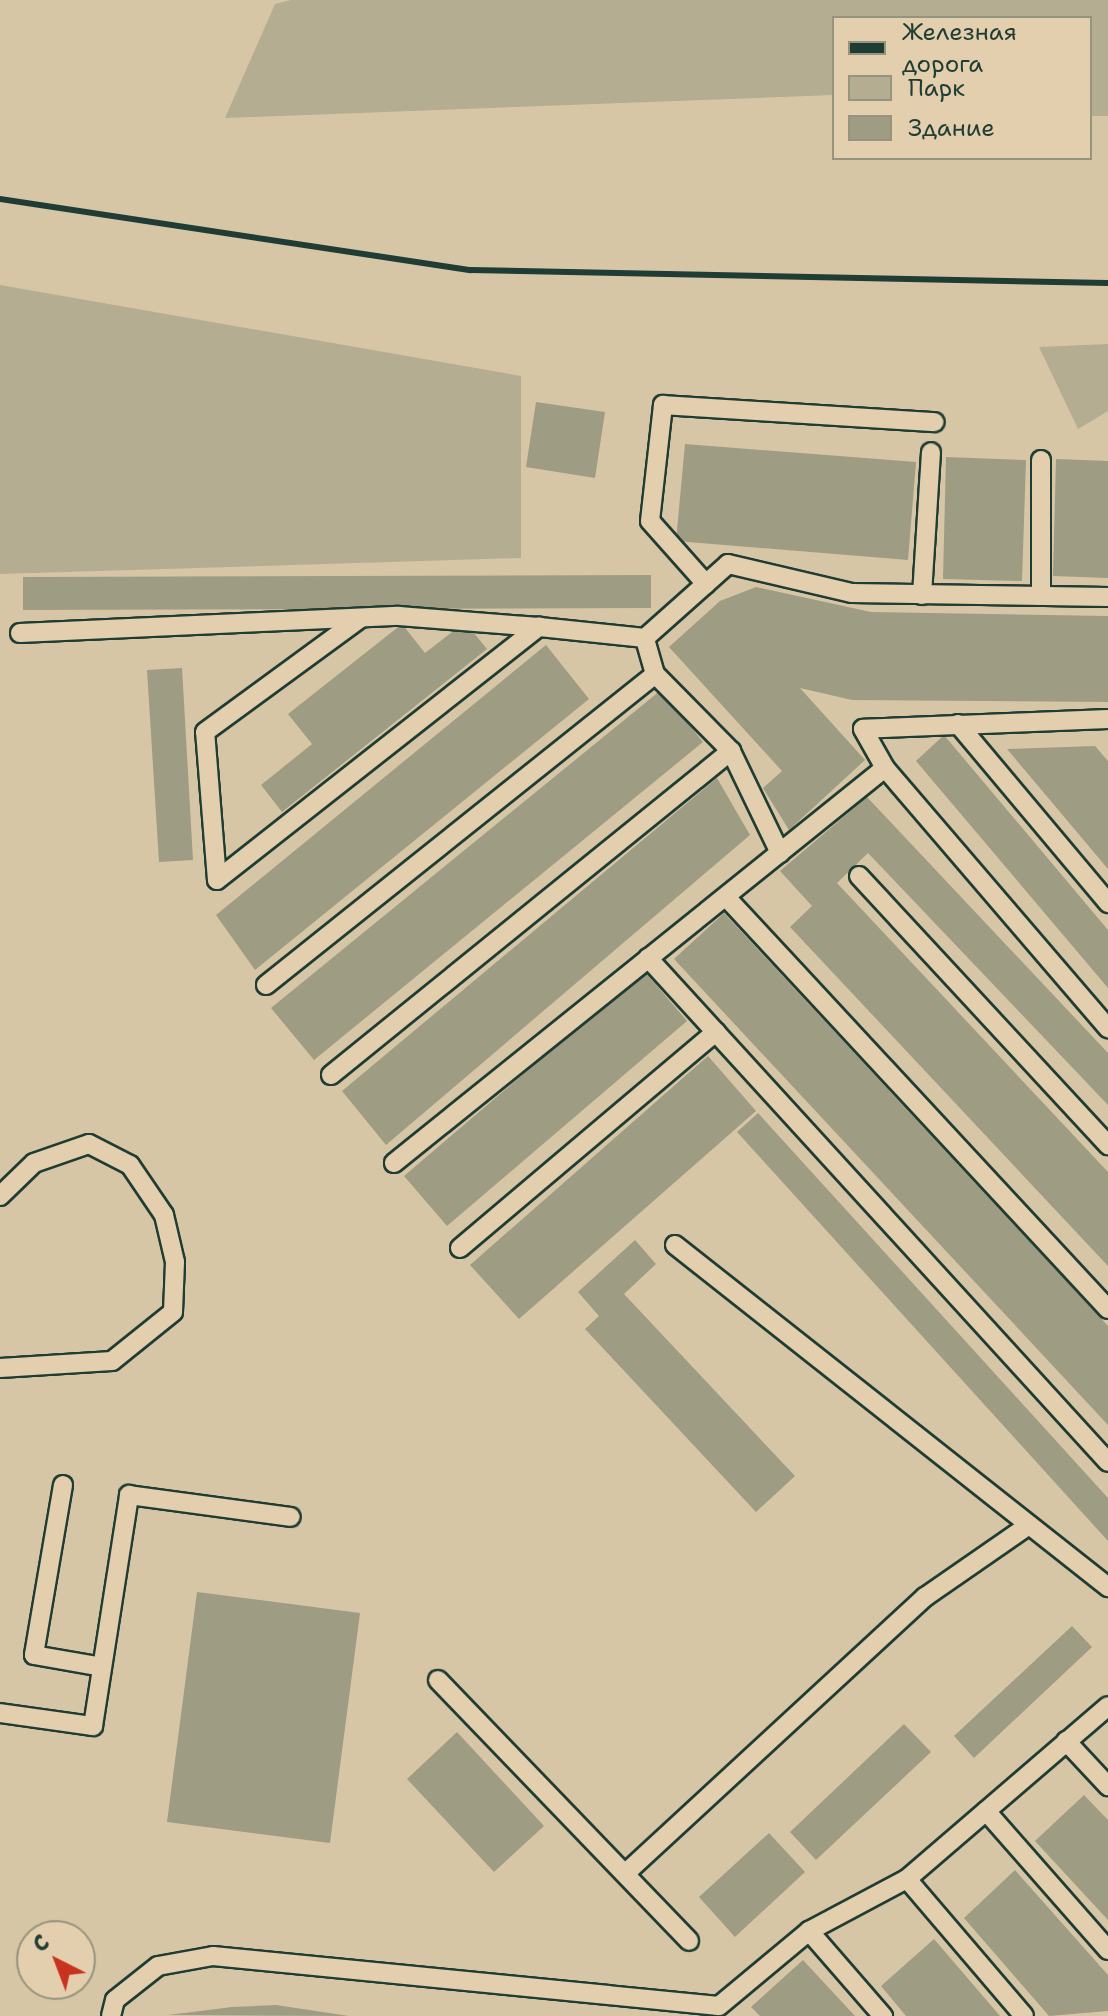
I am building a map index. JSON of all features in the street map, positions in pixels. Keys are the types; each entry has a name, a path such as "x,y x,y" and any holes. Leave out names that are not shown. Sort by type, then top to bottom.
{"lane":[{"path":"706,584 650,521 663,405 934,422"},
{"path":"922,595 931,452"},
{"path":"1041,460 1041,596"},
{"path":"20,633 361,618 539,627 645,638 728,564 852,593 1108,597"},
{"path":"361,618 205,732 217,880 539,627"},
{"path":"645,638 655,674 731,751 780,853"},
{"path":"266,985 655,674"},
{"path":"1105,722 863,729 885,768 1108,1028"},
{"path":"958,724 1108,903"},
{"path":"331,1075 731,751"},
{"path":"394,1163 885,768"},
{"path":"859,876 1108,1145"},
{"path":"726,897 1108,1309"},
{"path":"648,958 1108,1462"},
{"path":"460,1248 716,1032"},
{"path":"0,1196 34,1163 89,1144 130,1165 164,1215 175,1262 173,1312 112,1361 0,1368"},
{"path":"675,1245 1108,1587"},
{"path":"63,1485 34,1655 102,1667"},
{"path":"0,1713 93,1726 129,1495 291,1517"},
{"path":"628,1871 925,1597 1029,1525"},
{"path":"438,1680 628,1871 689,1941"},
{"path":"111,2016 115,2000 158,1966 213,1956 724,2011 809,1931 907,1879 1108,1706"},
{"path":"1066,1741 1108,1786"},
{"path":"986,1811 1108,1950"},
{"path":"907,1879 1024,2016"},
{"path":"809,1931 883,2016"}],"green space":[{"path":"291,0 1108,0 1108,116 1092,116 1092,16 832,16 832,95 225,118 275,4"},
{"path":"0,285 521,376 521,558 0,574"},
{"path":"1108,344 1108,411 1078,429 1039,347"}],"building":[{"path":"536,402 605,412 595,478 526,467"},
{"path":"685,444 916,462 908,560 676,541"},
{"path":"946,457 1026,460 1022,581 943,579"},
{"path":"1056,459 1108,461 1108,578 1053,576"},
{"path":"651,575 651,608 23,610 23,577"},
{"path":"756,587 871,612 1108,616 1108,702 852,700 800,688 865,760 789,830 763,788 782,771 669,647 720,601"},
{"path":"465,622 487,649 282,812 261,785 312,744 288,714 402,624 425,653"},
{"path":"546,645 589,699 255,970 216,915"},
{"path":"182,668 193,860 159,862 147,670"},
{"path":"661,690 703,742 314,1060 271,1008"},
{"path":"944,735 1108,930 1108,988 916,761"},
{"path":"1095,746 1108,761 1108,869 1007,749"},
{"path":"717,778 750,835 386,1145 342,1091"},
{"path":"867,797 1108,1053 1108,1105 868,853 837,883 1108,1172 1108,1266 790,927 812,906 780,871"},
{"path":"724,913 1108,1326 1108,1425 674,959"},
{"path":"644,971 687,1021 447,1226 404,1176"},
{"path":"708,1056 756,1111 519,1319 470,1265"},
{"path":"758,1113 1108,1498 1108,1541 737,1132"},
{"path":"635,1240 656,1264 624,1294 795,1476 756,1512 585,1329 599,1316 578,1292"},
{"path":"197,1592 360,1613 330,1843 167,1822"},
{"path":"1072,1626 1092,1647 974,1758 954,1736"},
{"path":"904,1724 931,1752 816,1860 790,1832"},
{"path":"457,1732 544,1826 494,1872 407,1779"},
{"path":"1084,1795 1108,1820 1108,1920 1035,1841"},
{"path":"769,1833 805,1872 735,1937 699,1897"},
{"path":"1015,1870 1108,1975 1108,2011 1049,2016 964,1918"},
{"path":"934,1939 1000,2016 906,2016 881,1986"},
{"path":"803,1960 855,2016 760,2016 751,2007"},
{"path":"276,2005 349,2016 168,2015 232,2007"}],"railway":[{"path":"0,199 471,270 1108,283"}]}
